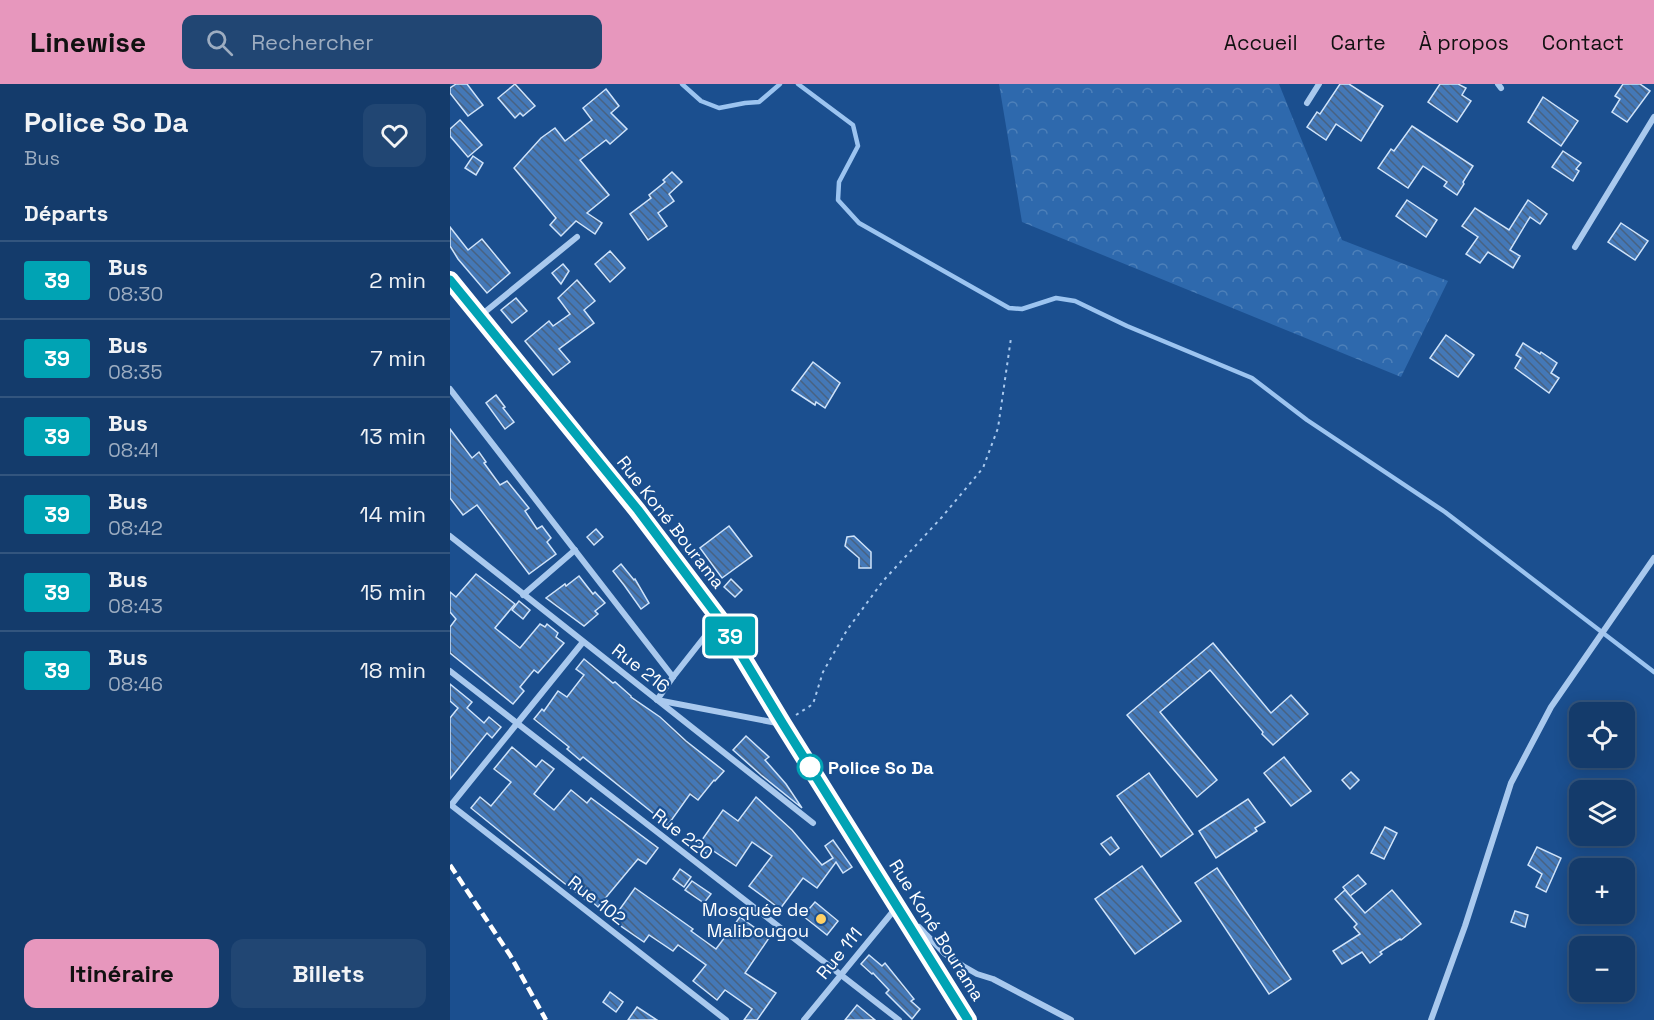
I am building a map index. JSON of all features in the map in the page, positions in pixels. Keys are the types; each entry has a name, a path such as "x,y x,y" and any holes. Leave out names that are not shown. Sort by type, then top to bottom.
{"highway":[{"name":"Rue Koné Bourama","path":"450,280 638,510 719,618 968,1020"}],"street":[{"path":"1307,103 1318,84"},
{"path":"1575,247 1654,117"},
{"path":"480,316 577,237"},
{"path":"450,388 674,677"},
{"name":"Rue 216","path":"450,537 813,823"},
{"path":"523,595 575,550"},
{"path":"1431,1020 1465,926 1511,783 1551,707 1654,558"},
{"path":"719,618 657,700 783,724"},
{"path":"451,805 583,642"},
{"name":"Rue 220","path":"450,671 899,1020"},
{"name":"Rue 102","path":"451,805 726,1020"},
{"path":"898,906 944,953 963,966 1071,1020"},
{"name":"Rue 111","path":"804,1020 898,906"}],"path":[{"path":"783,724 813,704 824,672 847,630 883,581 983,468 998,428 1011,338"}],"green space":[{"path":"999,84 1279,84 1342,240 1448,281 1401,377 1022,222"}],"building":[{"path":"456,84 467,84 483,105 468,116 450,93 450,88"},
{"path":"515,84 535,106 523,116 520,113 515,118 498,98"},
{"path":"1340,84 1349,84 1383,106 1361,141 1336,124 1326,140 1307,127 1317,112 1320,114"},
{"path":"1440,84 1458,84 1466,88 1462,95 1471,101 1457,122 1428,102"},
{"path":"1623,84 1640,84 1650,91 1627,122 1612,112 1620,99 1615,96"},
{"path":"606,89 619,106 611,113 627,129 610,144 606,140 580,160 609,195 587,213 602,223 595,234 576,221 561,236 550,225 556,218 514,168 541,138 555,128 565,141 592,120 583,108"},
{"path":"1543,97 1578,121 1561,146 1528,122"},
{"path":"460,120 482,145 468,157 450,136 450,129"},
{"path":"1412,126 1473,166 1457,195 1444,186 1447,182 1423,166 1408,188 1378,168 1391,149 1394,151"},
{"path":"1563,151 1581,163 1576,169 1579,171 1573,181 1552,167"},
{"path":"473,156 483,163 476,175 465,168"},
{"path":"672,172 682,182 669,194 674,201 658,213 667,226 648,240 630,214 651,198 649,195 665,182 663,180"},
{"path":"1407,200 1437,220 1426,237 1396,216"},
{"path":"1528,200 1547,214 1540,224 1530,217 1510,250 1520,256 1513,268 1488,252 1480,263 1466,254 1478,237 1462,226 1475,208 1509,230"},
{"path":"1621,223 1648,241 1635,260 1608,242"},
{"path":"450,227 468,250 482,239 510,273 487,293 450,246"},
{"path":"610,251 625,268 610,282 595,264"},
{"path":"563,264 569,271 561,284 552,273"},
{"path":"577,280 595,301 584,310 594,323 559,349 570,362 553,375 525,341 549,321 553,326 570,314 558,298"},
{"path":"516,298 527,311 512,323 501,310"},
{"path":"1446,335 1474,355 1458,377 1430,358"},
{"path":"1523,343 1557,363 1551,373 1559,378 1549,393 1515,368 1521,358 1516,355"},
{"path":"813,362 840,383 825,408 816,402 815,405 792,390"},
{"path":"496,395 514,422 505,429 486,403"},
{"path":"450,429 472,458 479,452 500,485 507,481 529,508 525,511 537,529 542,526 551,538 547,542 556,554 529,574 477,505 463,515 450,498"},
{"path":"729,526 752,556 722,578 700,548"},
{"path":"596,529 603,537 594,545 587,537"},
{"path":"854,536 871,552 871,568 859,568 859,558 845,546 847,537"},
{"path":"621,564 635,579 649,603 641,609 613,571"},
{"path":"476,574 515,604 495,628 520,648 540,624 545,627 547,624 558,633 556,637 564,643 538,673 534,670 520,687 524,691 513,704 450,653 450,627 456,619 450,612 450,592 456,597"},
{"path":"579,576 593,594 595,592 605,603 595,611 598,614 584,626 546,598"},
{"path":"731,579 742,590 735,597 724,587"},
{"path":"519,601 530,610 523,619 512,610"},
{"path":"1213,643 1271,713 1291,695 1308,714 1273,745 1210,670 1160,712 1217,780 1197,797 1127,715"},
{"path":"584,659 660,717 724,771 698,800 690,794 668,825 583,757 580,760 567,749 569,747 534,719 542,709 544,711 558,691 567,697 584,675 576,669"},
{"path":"450,684 472,702 467,708 484,723 489,717 501,727 492,738 487,733 450,779 450,718 458,708 450,701"},
{"path":"746,736 769,757 765,760 786,784 802,808 733,750"},
{"path":"512,747 536,767 542,760 554,769 534,794 554,810 571,790 587,803 591,798 658,848 646,864 638,859 598,907 589,899 587,901 471,808 480,797 491,806 511,782 494,769"},
{"path":"1284,757 1311,791 1291,806 1264,773"},
{"path":"1351,772 1359,780 1350,789 1342,780"},
{"path":"1149,773 1193,834 1161,857 1117,796"},
{"path":"756,797 792,830 822,865 833,858 825,846 833,840 852,867 843,873 836,862 817,888 803,878 780,909 749,886 772,856 752,842 736,866 712,850 709,855 697,847 723,810 738,821"},
{"path":"1248,799 1265,822 1255,828 1257,831 1216,858 1199,831"},
{"path":"1385,827 1397,833 1384,859 1371,853"},
{"path":"1111,837 1119,848 1110,855 1101,844"},
{"path":"1537,847 1561,858 1546,892 1536,887 1542,874 1528,865"},
{"path":"1142,866 1181,921 1135,954 1095,899"},
{"path":"1217,868 1291,979 1269,994 1195,883"},
{"path":"680,869 691,877 684,887 673,879"},
{"path":"1358,875 1366,884 1350,896 1343,887"},
{"path":"692,881 711,894 704,903 685,890"},
{"path":"635,888 693,929 691,931 716,949 740,917 769,938 745,973 776,993 757,1020 744,1020 752,1009 725,990 717,1000 693,981 706,965 678,945 673,951 649,935 644,942 612,920"},
{"path":"1345,890 1365,913 1392,890 1421,924 1401,940 1380,952 1382,954 1370,963 1362,952 1342,964 1333,951 1360,934 1354,927 1357,924 1335,899"},
{"name":"Mosquée de Malibougou","path":"815,902 838,921 827,935 803,916"},
{"path":"1515,911 1528,915 1525,927 1511,922"},
{"path":"869,955 882,966 885,963 914,999 911,1001 920,1009 912,1019 886,993 889,990 861,964"},
{"path":"610,992 623,1002 616,1012 603,1002"},
{"path":"857,1005 875,1020 845,1020"},
{"path":"637,1007 657,1020 628,1020"}],"waterway":[{"path":"682,84 701,101 719,108 759,102 780,84"},
{"path":"798,84 853,125 858,146 839,182 838,200 859,223 1009,308 1022,309 1056,298 1075,301 1127,326 1252,378 1307,420 1445,512 1654,672"}],"railway":[{"path":"450,865 510,955 546,1020"}],"bus line":[{"name":"39","path":"450,280 638,510 719,618 968,1020"}],"place":[{"name":"Police So Da","path":"810,767"},
{"name":"Mosquée de Malibougou","path":"821,919"}]}
